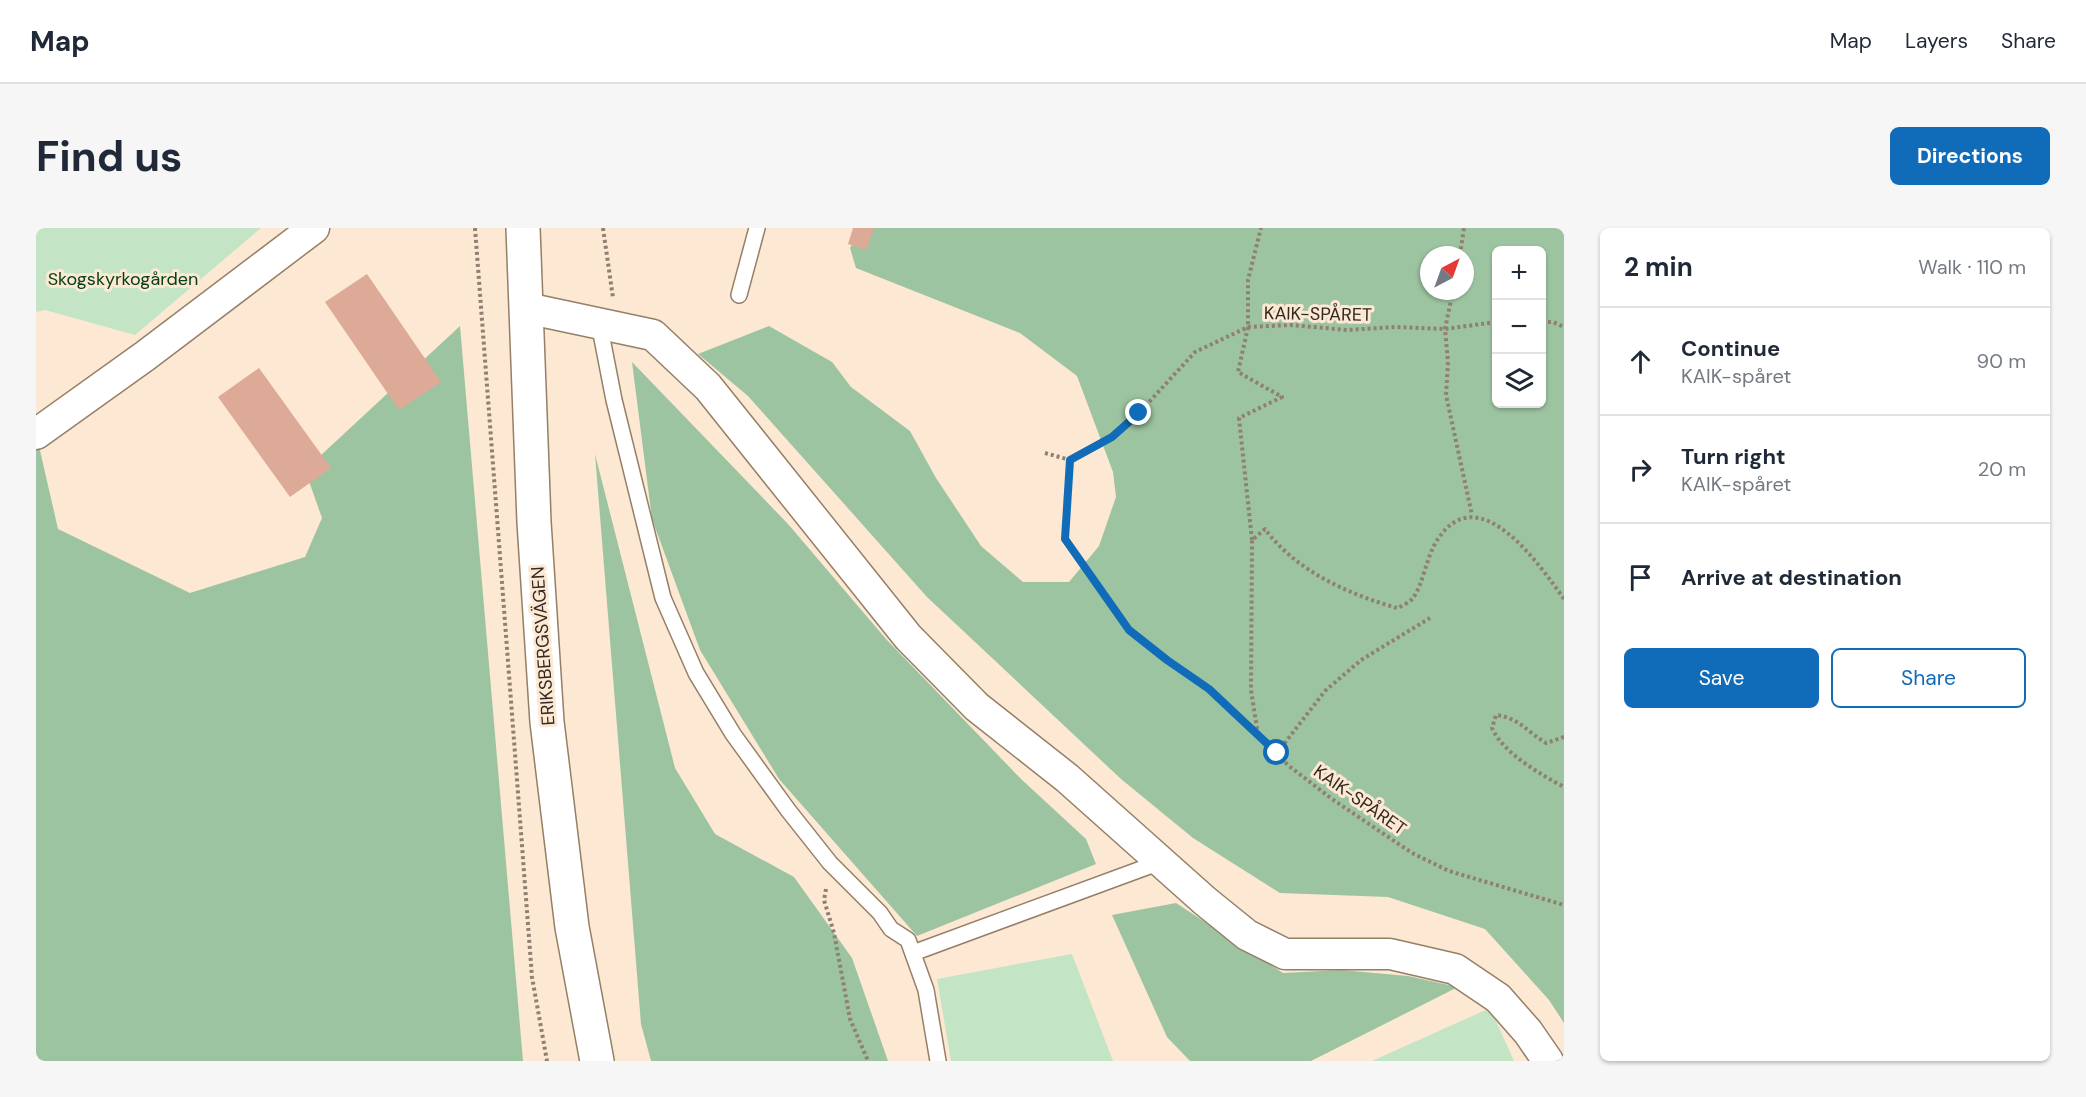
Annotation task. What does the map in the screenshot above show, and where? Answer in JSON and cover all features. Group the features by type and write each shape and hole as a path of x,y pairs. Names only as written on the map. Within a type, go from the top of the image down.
{"main road":[{"name":"ERIKSBERGSVÄGEN","path":"523,228 534,522 547,722 573,927 597,1061"}],"street":[{"path":"36,434 145,356 314,228"},
{"path":"526,308 653,335 708,387 908,637 977,707 1067,778 1163,861 1205,901 1247,935 1285,954 1389,954 1455,969 1498,998 1528,1032 1548,1061"}],"lane":[{"path":"739,295 757,228"},
{"path":"608,325 614,400 663,598 696,673 734,734 788,810 839,872 880,913 891,929 908,940 926,990 938,1061"},
{"path":"913,953 1163,861"}],"path":[{"path":"476,228 532,977 547,1061"},
{"path":"603,228 608,325"},
{"path":"1258,735 1251,690 1252,540 1239,418 1282,397 1238,372 1248,327 1248,280 1261,228"},
{"path":"1461,246 1464,228"},
{"path":"1451,300 1445,329 1446,394 1472,515"},
{"path":"1546,322 1553,322 1564,327"},
{"name":"KAIK-SPÅRET","path":"1492,323 1445,329 1395,327 1347,330 1291,325 1248,327 1195,352 1139,413 1112,437 1070,460 1065,539 1129,630 1209,689 1277,753 1332,799 1412,853 1449,871 1564,905"},
{"path":"1045,453 1070,460"},
{"path":"1252,540 1265,529 1279,548 1302,567 1378,603 1398,608 1413,599 1438,539 1455,521 1472,515 1491,520 1514,540 1564,599"},
{"path":"1277,753 1325,691 1362,660 1430,618"},
{"path":"1564,736 1546,743 1530,734 1513,717 1496,715 1491,728 1496,738 1514,754 1564,787"},
{"path":"839,872 827,887 824,900 834,933 850,1019 868,1061"}],"green space":[{"name":"Skogskyrkogården","path":"36,228 261,228 135,335 45,310 36,312"},
{"path":"863,228 1564,228 1564,1023 1549,1000 1485,929 1388,897 1280,893 1193,838 1121,779 927,597 748,396 698,354 769,326 832,362 851,387 910,431 936,478 981,546 1023,582 1069,582 1099,546 1116,497 1113,472 1077,376 1020,333 856,268 850,248"},
{"path":"460,326 523,1061 36,1061 36,433 58,529 190,593 305,557 322,518 305,470"},
{"path":"632,362 788,524 886,639 1021,779 1086,839 1096,864 917,936 779,779 700,650 652,519"},
{"path":"595,454 675,768 715,834 794,877 852,958 888,1061 651,1061 641,1024"},
{"path":"1176,903 1283,973 1341,970 1408,976 1458,987 1311,1061 1190,1061 1167,1037 1112,915"},
{"path":"1072,954 1113,1061 951,1061 937,979"},
{"path":"1490,1008 1514,1061 1372,1061"}],"building":[{"path":"853,228 874,228 866,250 848,244"},
{"path":"367,274 441,382 399,410 325,302"},
{"path":"259,368 331,468 290,497 218,397"}],"route":[{"path":"1139,413 1112,437 1070,460 1065,539 1129,630 1209,689 1277,753"}]}
